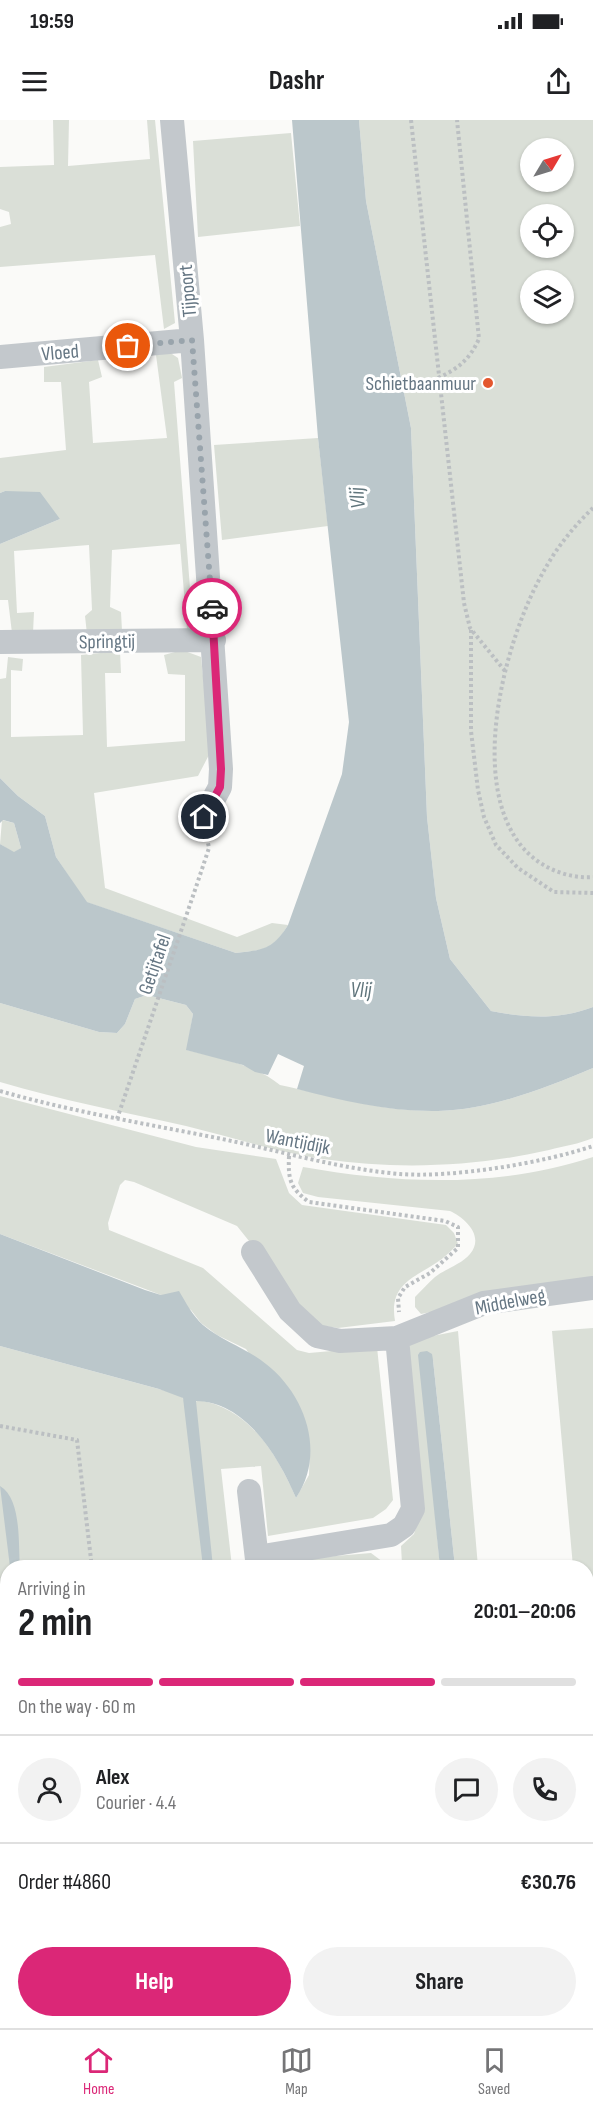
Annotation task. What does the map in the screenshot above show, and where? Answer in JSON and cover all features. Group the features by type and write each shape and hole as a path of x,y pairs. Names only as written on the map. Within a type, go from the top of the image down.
{"street":[{"name":"Tijpoort","path":"172,120 192,340 221,769 220,787 204,817"},
{"name":"Vloed","path":"0,357 192,340"},
{"name":"Springtij","path":"0,642 214,640"},
{"name":"Middelweg","path":"253,1252 290,1311 317,1336 340,1341 397,1338 484,1303 593,1288"},
{"path":"268,1560 391,1535 404,1526 413,1509 397,1338"},
{"path":"249,1491 258,1560"}],"path":[{"path":"411,120 464,603 471,629 471,731 484,817 496,845 518,868 554,892 593,894"},
{"path":"438,378 458,368 470,358 479,339 457,120"},
{"path":"593,508 579,522 544,569 505,671 494,758 495,787 511,834 530,856 559,873 593,877"},
{"path":"471,629 505,671"},
{"name":"Getijtafel","path":"117,1119 209,848 204,817"},
{"name":"Wantijdijk","path":"0,1091 117,1119 224,1139 289,1156 400,1174 451,1174 571,1154 593,1146"},
{"path":"289,1156 288,1172 294,1191 309,1202 445,1221 458,1227 458,1248 430,1273 405,1287 399,1298 397,1338"},
{"path":"0,1426 77,1440 91,1560"}],"shaded area":[{"path":"53,120 69,120 68,166 150,159 147,120 155,120 175,323 164,329 155,255 0,267 0,227 11,224 9,212 0,209 0,167 54,165"},
{"path":"359,120 593,120 593,1007 581,1011 542,1017 491,1011 450,959 436,898 427,817 411,428 366,201"},
{"path":"291,133 300,226 198,237 193,141"},
{"path":"169,352 178,358 182,378 174,382 191,601 199,600 198,621 187,630 180,544 112,550 110,607 121,612 122,631 87,634 85,616 92,610 89,545 14,551 17,613 34,612 33,633 12,633 8,600 0,600 0,544 60,519 5,491 0,493 0,458 66,450 61,382 44,382 44,367 98,360 102,377 89,382 93,443 167,438 156,355"},
{"path":"318,438 328,526 222,540 214,445"},
{"path":"182,650 201,657 211,751 198,776 94,793 105,888 237,937 272,923 288,925 273,944 254,951 236,953 86,902 56,857 45,816 18,796 0,778 0,679 6,678 8,657 23,659 22,671 11,670 11,737 83,735 81,655 120,651 121,673 105,673 107,747 185,741 185,675 168,674 164,655"},
{"path":"2,820 14,823 21,848 14,853 0,844"},
{"path":"147,995 186,1005 193,1014 187,1050 247,1067 280,1085 378,1106 418,1111 478,1107 517,1097 593,1068 593,1138 521,1156 493,1160 436,1165 380,1165 323,1159 289,1152 0,1082 0,1003 99,1032 117,1033 125,1024 135,999"},
{"path":"0,1096 196,1147 276,1159 289,1193 302,1205 446,1225 454,1233 458,1244 442,1259 410,1279 399,1291 395,1299 395,1321 338,1328 316,1325 237,1226 125,1180 120,1185 108,1223 109,1230 203,1268 297,1350 309,1353 377,1347 393,1500 386,1509 373,1518 268,1536 261,1466 221,1469 231,1560 0,1560 0,1346 181,1395 185,1402 195,1404 197,1400 215,1404 232,1412 259,1435 280,1465 296,1498 309,1475 310,1447 246,1349 217,1335 201,1323 191,1310 161,1295 0,1234"},
{"path":"593,1157 593,1280 421,1314 415,1307 415,1297 435,1277 467,1258 474,1247 474,1234 467,1223 450,1211 318,1197 303,1193 298,1183 303,1167 376,1177 449,1180 521,1174"},
{"path":"593,1328 593,1560 572,1560 552,1331"},
{"path":"458,1331 477,1560 454,1560 433,1360 420,1352 439,1560 402,1560 401,1546 414,1534 422,1508 407,1354 410,1344 417,1339"},
{"path":"371,1553 380,1560 287,1560"}],"water":[{"name":"Vlij","path":"292,120 359,120 366,201 411,428 427,817 436,898 450,959 491,1011 517,1015 555,1016 593,1007 593,1068 517,1097 478,1107 438,1111 402,1110 297,1089 304,1066 278,1054 268,1075 255,1072 243,1065 186,1050 193,1014 186,1005 147,995 135,999 125,1024 117,1033 99,1032 0,1003 0,844 14,852 21,848 14,823 3,820 0,823 0,778 18,796 45,816 56,857 87,902 236,953 267,947 288,925 342,774 349,722 318,438"},
{"path":"5,491 40,492 60,519 0,544 0,493"},
{"path":"0,1234 145,1290 161,1295 179,1291 203,1325 266,1364 292,1392 301,1408 310,1444 310,1463 305,1481 296,1498 270,1450 246,1422 231,1411 214,1404 196,1401 212,1560 202,1560 183,1398 159,1389 0,1346"},
{"path":"427,1351 432,1354 433,1360 454,1560 439,1560 418,1355 420,1352"},
{"path":"0,1486 12,1501 18,1523 20,1560 9,1560"}],"way so far":[{"path":"128,346 192,340 212,608"}],"place":[{"name":"Schietbaanmuur","path":"488,383"}],"route":[{"path":"204,817 220,787 221,769 212,608"}]}
